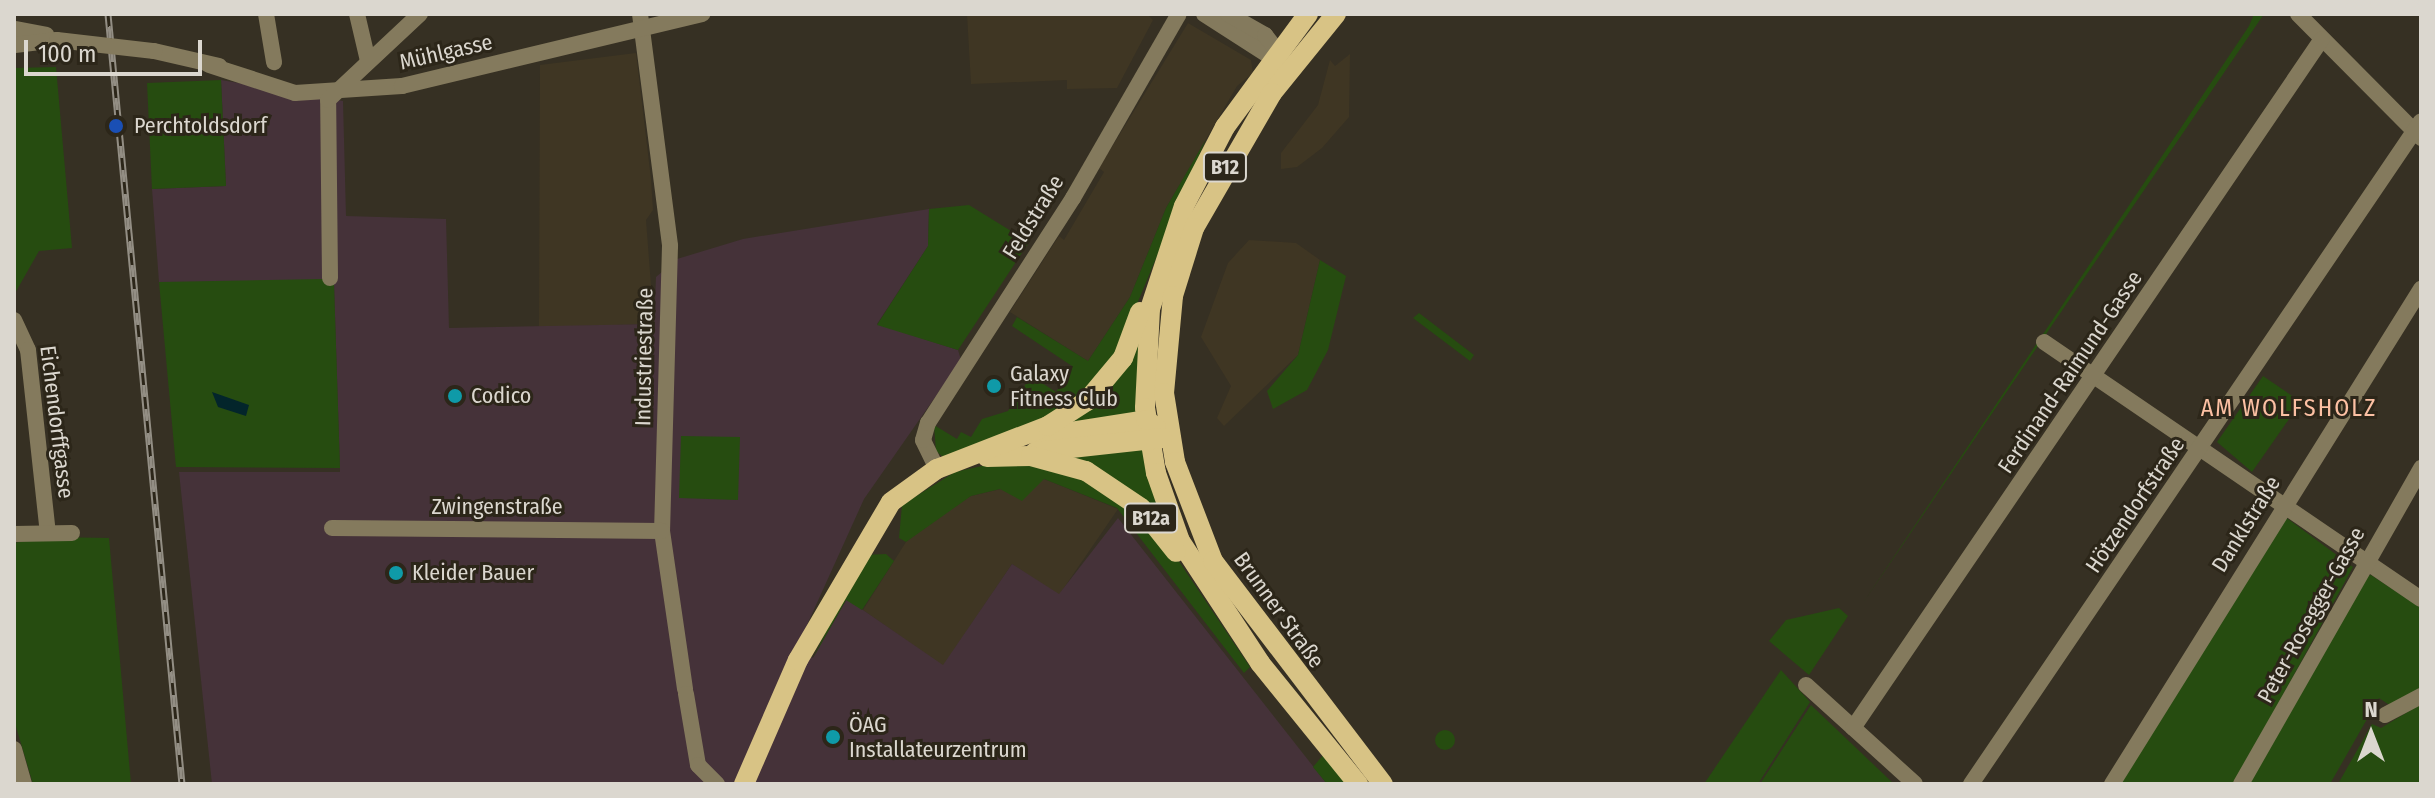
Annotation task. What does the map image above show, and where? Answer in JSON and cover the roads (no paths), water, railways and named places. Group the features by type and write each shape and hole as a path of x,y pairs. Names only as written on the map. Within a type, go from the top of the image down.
{"main road":[{"name":"Brunner Straße","path":"1308,14 1201,170 1154,289 1144,357 1155,432 1180,541 1260,663 1358,784"},
{"name":"Brunner Straße","path":"1336,14 1280,59 1215,185 1181,265 1164,355 1155,432 1213,561 1383,784"},
{"path":"744,784 792,673 865,537 891,502 937,469 984,454 1048,426 1087,401 1123,358 1154,289"},
{"path":"984,454 1155,432"},
{"name":"B12a","path":"984,454 1067,464 1119,491 1155,523 1233,637 1260,663"}],"street":[{"path":"266,14 274,62"},
{"path":"357,14 368,61"},
{"path":"330,278 327,111 338,89 420,14"},
{"name":"Mühlgasse","path":"15,37 154,51 209,65 338,89 402,86 641,20 702,14"},
{"name":"Feldstraße","path":"937,469 923,440 1179,14"},
{"path":"1204,14 1280,59"},
{"path":"1228,14 1280,59"},
{"path":"2298,14 2419,130"},
{"name":"Industriestraße","path":"641,20 670,246 662,531 698,765 717,784"},
{"name":"Ferdinand-Raimund-Gasse","path":"1853,728 2322,39"},
{"name":"Hötzendorfstraße","path":"1971,784 2419,130"},
{"name":"Danklstraße","path":"2112,784 2421,289"},
{"name":"Eichendorffgasse","path":"14,320 28,350 48,533"},
{"path":"2044,342 2421,599"},
{"name":"Peter-Rosegger-Gasse","path":"2241,784 2365,561 2421,468"},
{"name":"Zwingenstraße","path":"332,528 662,531"},
{"path":"14,534 72,533"},
{"path":"1806,685 1915,784"},
{"path":"2385,715 2421,696"},
{"path":"14,749 24,784"}],"water":[{"path":"212,392 249,405 246,416 218,407"}],"railway":[{"path":"108,14 182,784"}],"place":[{"name":"Perchtoldsdorf","path":"116,126"},
{"name":"Galaxy Fitness Club","path":"994,386"},
{"name":"Codico","path":"455,396"},
{"name":"Kleider Bauer","path":"396,573"},
{"name":"ÖAG Installateurzentrum","path":"833,737"}],"district":[{"name":"AM WOLFSHOLZ","path":"2289,409"}]}
